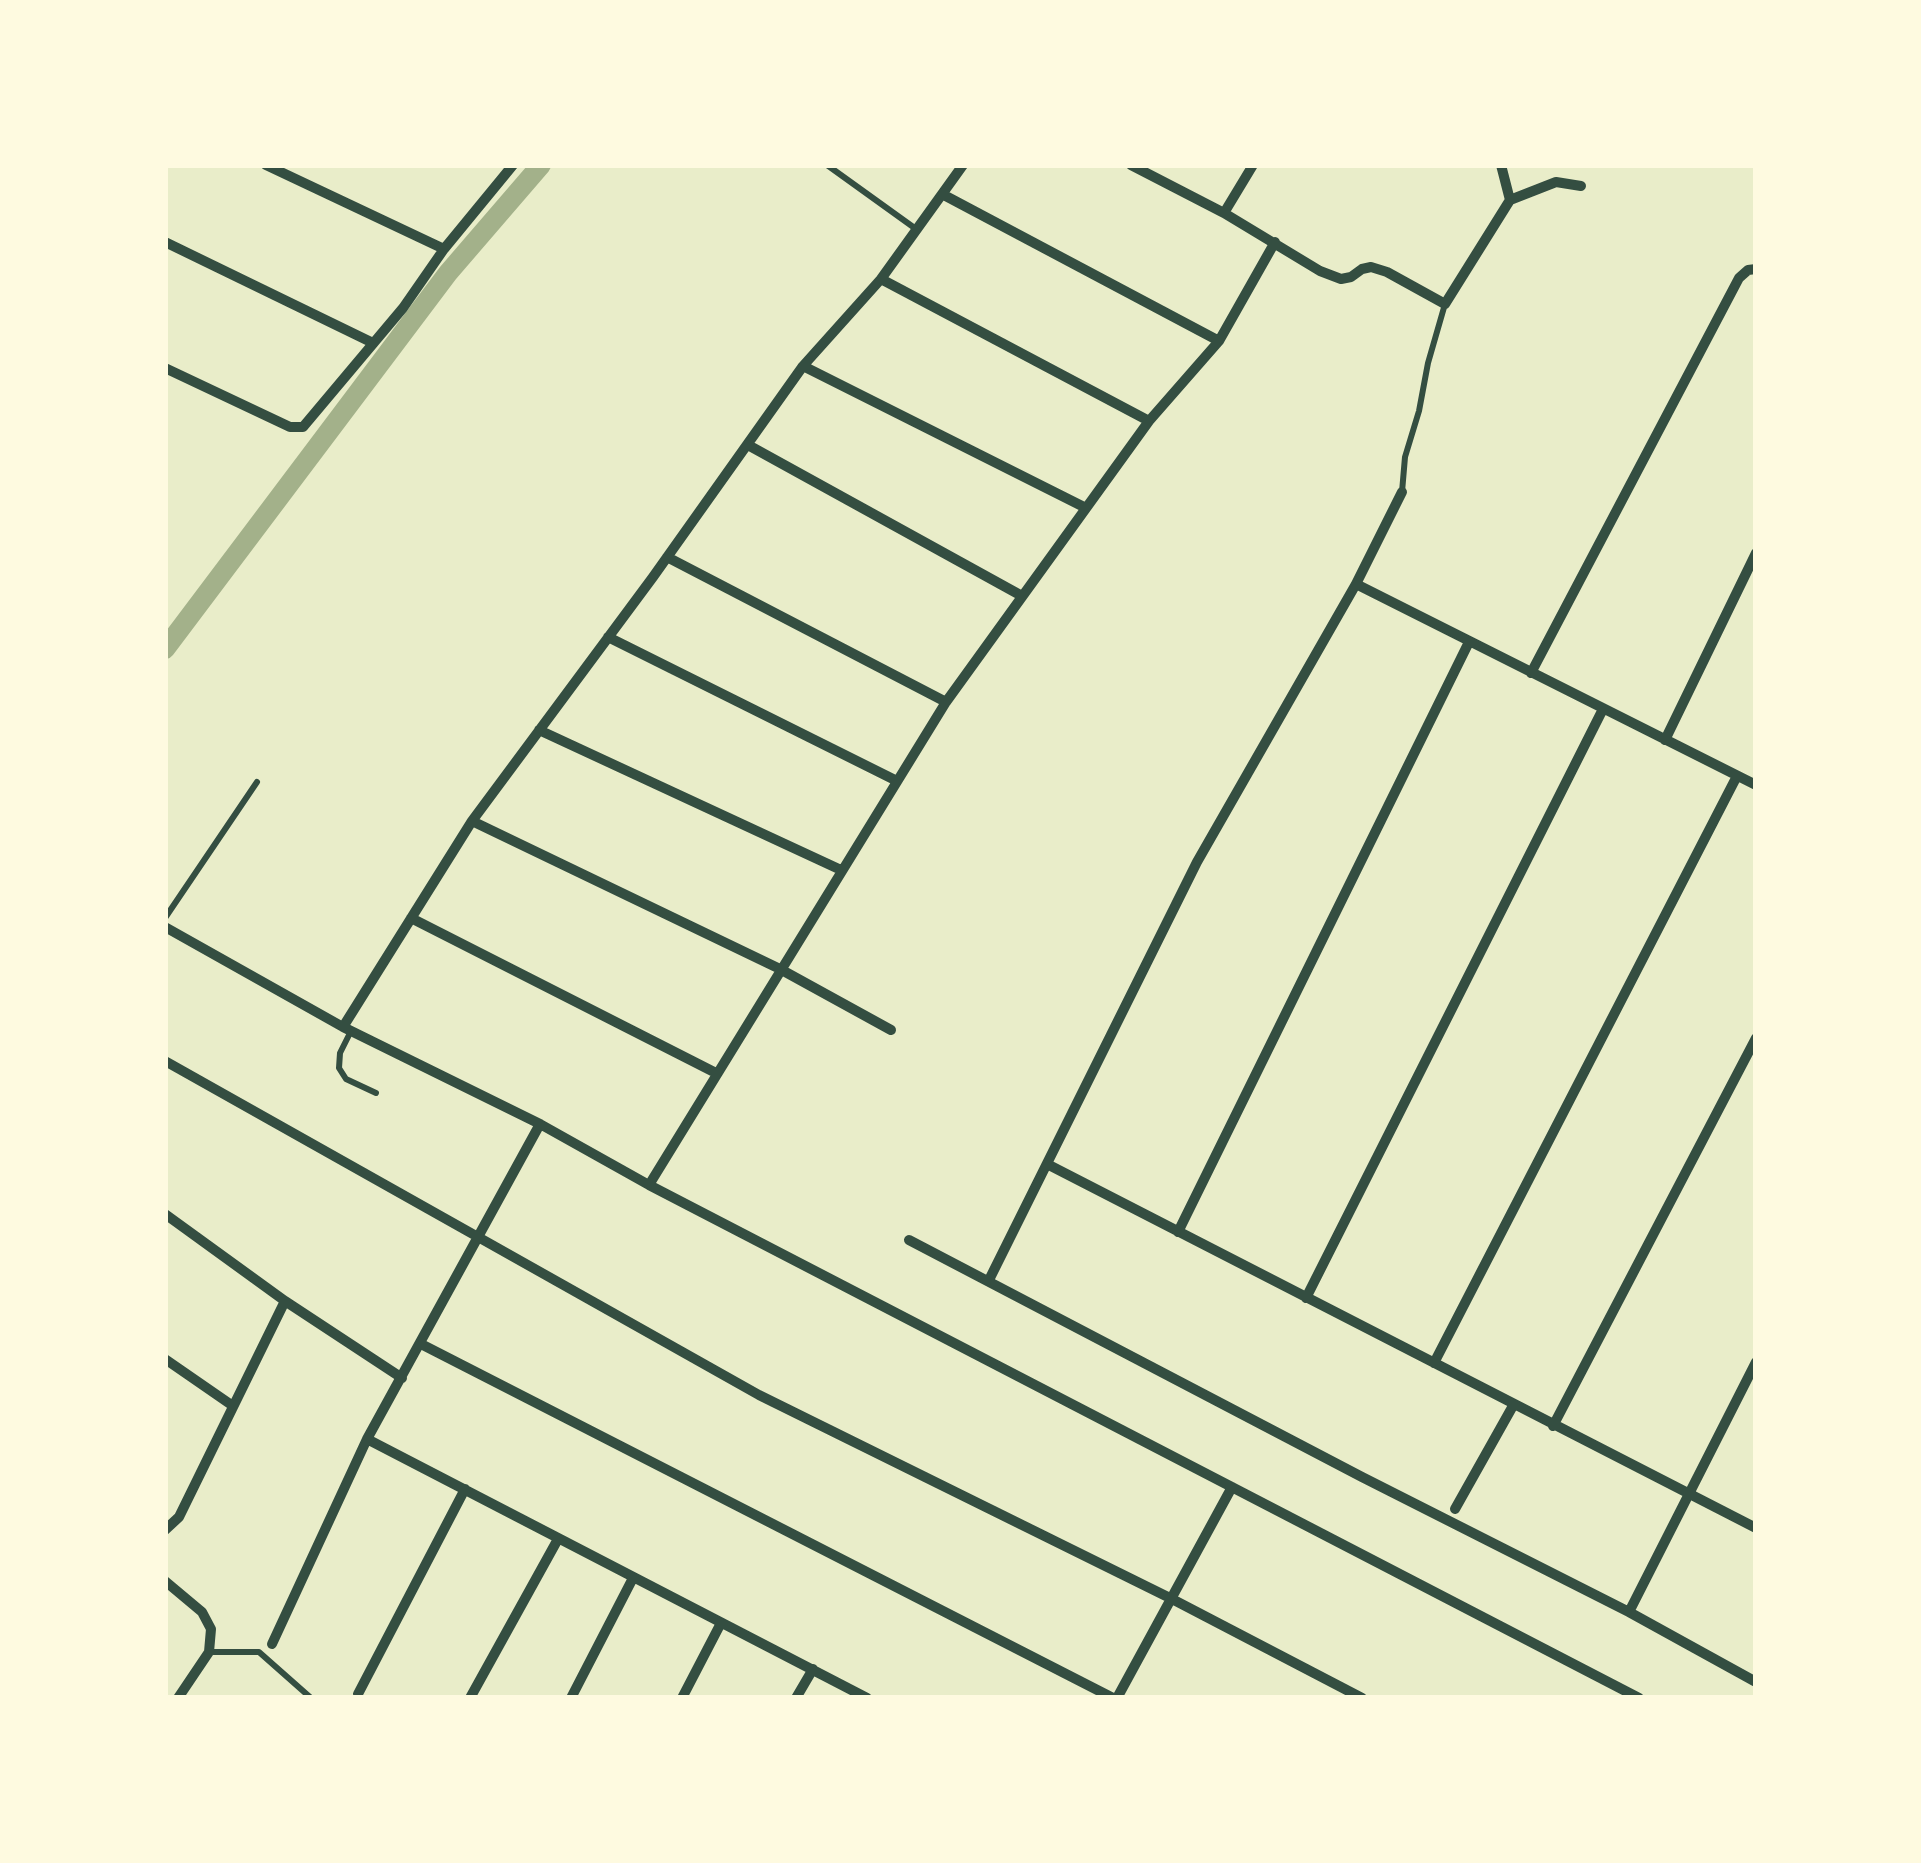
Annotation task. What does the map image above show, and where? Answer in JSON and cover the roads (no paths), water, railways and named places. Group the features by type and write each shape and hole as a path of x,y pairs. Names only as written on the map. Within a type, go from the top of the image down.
{"street":[{"path":"266,165 444,249"},
{"path":"165,368 300,428 403,308 444,249 513,165"},
{"path":"347,1029 472,821 802,366 881,279 963,165"},
{"path":"1130,165 1224,213 1331,275 1351,278 1371,267 1388,272 1445,304 1510,200 1556,182 1581,186"},
{"path":"1224,213 1253,165"},
{"path":"1502,165 1510,200"},
{"path":"942,194 1219,341"},
{"path":"165,242 373,343"},
{"path":"649,1184 946,702 1149,421 1219,341 1275,242"},
{"path":"1532,673 1739,278 1756,269"},
{"path":"881,279 1149,421"},
{"path":"802,366 1086,508"},
{"path":"748,445 1022,596"},
{"path":"989,1280 1198,862 1356,584 1402,492"},
{"path":"1665,740 1756,553"},
{"path":"667,557 946,702"},
{"path":"1356,584 1756,786"},
{"path":"608,637 897,781"},
{"path":"1178,1232 1469,642"},
{"path":"1306,1298 1603,709"},
{"path":"539,730 841,870"},
{"path":"1434,1363 1737,776"},
{"path":"472,821 780,969 891,1030"},
{"path":"411,918 716,1073"},
{"path":"165,927 347,1029 540,1124 1639,1698"},
{"path":"1553,1426 1756,1038"},
{"path":"165,1061 759,1395 1172,1599 1362,1698"},
{"path":"272,1644 367,1439 540,1124"},
{"path":"1046,1164 1756,1528"},
{"path":"165,1214 285,1302 402,1378"},
{"path":"909,1240 1629,1612 1756,1682"},
{"path":"165,1530 179,1517 285,1302"},
{"path":"421,1344 1115,1698 1232,1486"},
{"path":"165,1360 233,1406"},
{"path":"1629,1612 1752,1378 1756,1362"},
{"path":"1455,1509 1514,1404"},
{"path":"367,1439 867,1698"},
{"path":"358,1694 465,1489"},
{"path":"470,1698 558,1539"},
{"path":"571,1698 633,1578"},
{"path":"165,1580 202,1612 211,1629 209,1652 178,1698"},
{"path":"682,1698 721,1623"},
{"path":"796,1698 812,1668"}],"lane":[{"path":"827,165 916,229"},
{"path":"1402,492 1405,457 1445,304"},
{"path":"165,918 257,782"},
{"path":"347,1029 339,1068 346,1079 376,1093"},
{"path":"209,1652 258,1652 311,1698"}],"waterway":[{"path":"165,649 448,273 541,165"}]}
